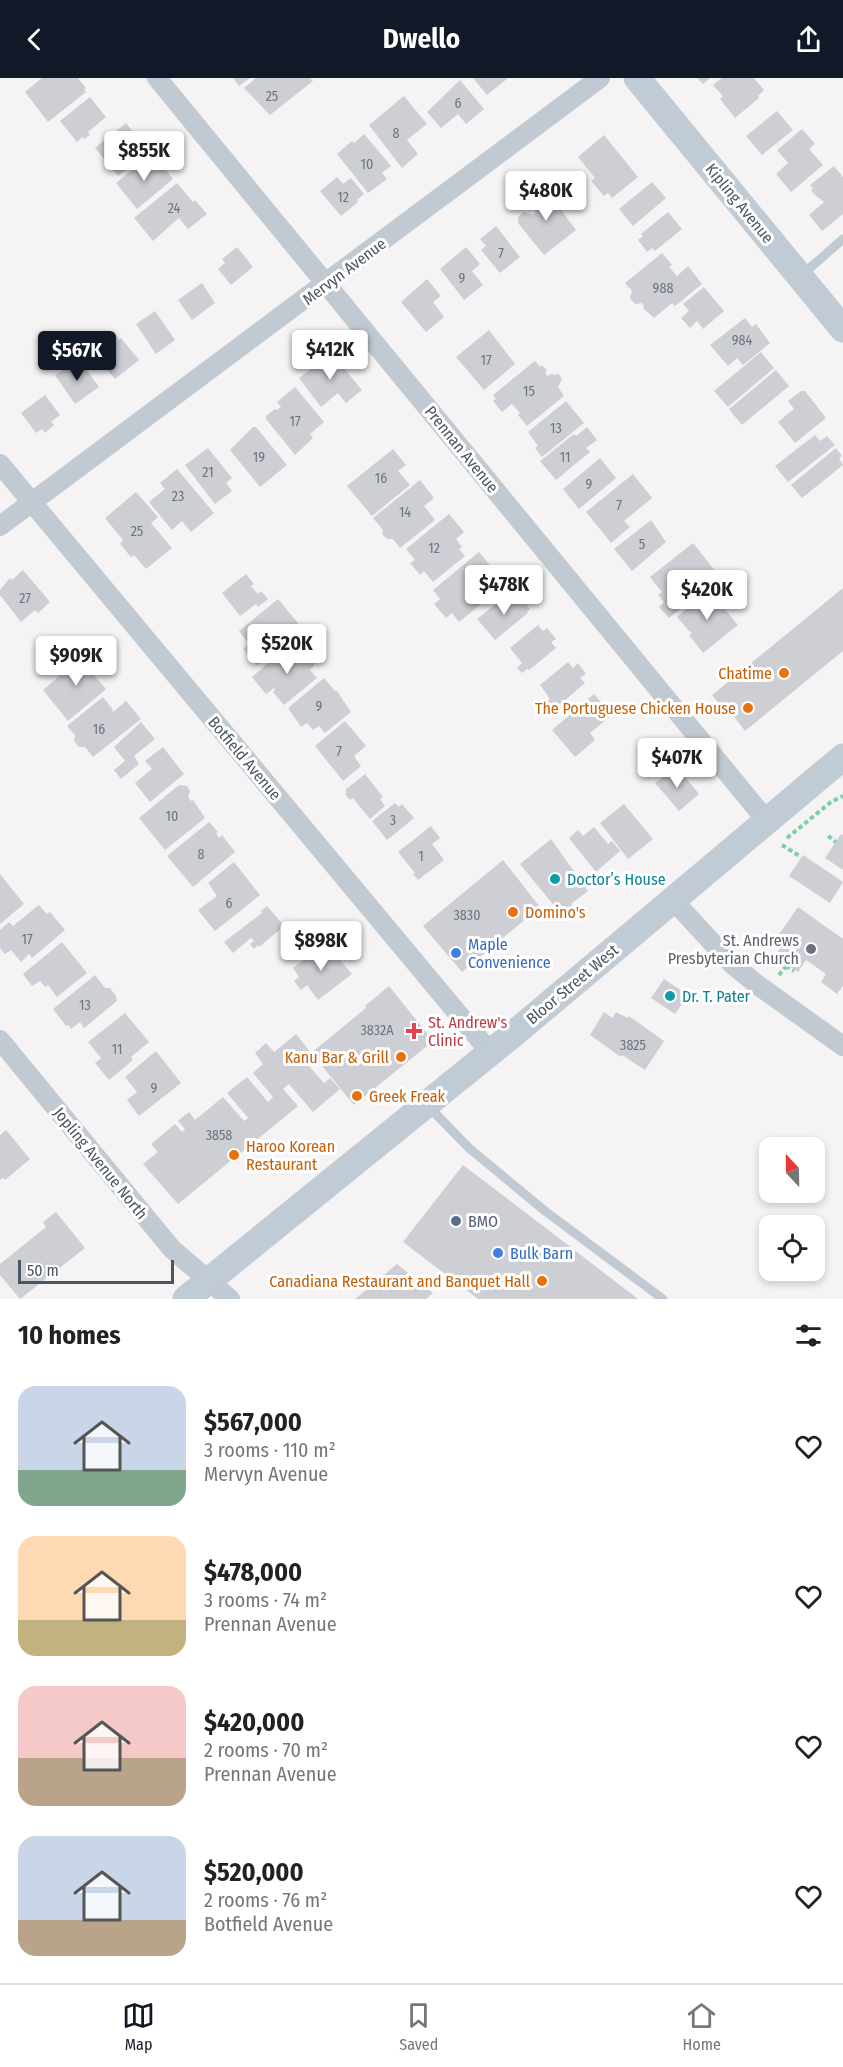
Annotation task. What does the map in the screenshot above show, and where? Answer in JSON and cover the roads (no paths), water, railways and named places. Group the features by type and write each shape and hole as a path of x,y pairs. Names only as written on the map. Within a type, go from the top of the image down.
{"main road":[{"name":"Kipling Avenue","path":"637,78 843,328"},
{"name":"Bloor Street West","path":"186,1299 490,1052 843,756"}],"street":[{"name":"Prennan Avenue","path":"157,78 766,820"},
{"name":"Mervyn Avenue","path":"0,526 600,78"},
{"name":"Botfield Avenue","path":"0,464 490,1052"},
{"path":"672,899 732,964 843,1046"},
{"name":"Jopling Avenue North","path":"0,1040 172,1249 230,1299"}],"lane":[{"path":"800,276 843,239"},
{"path":"426,1104 468,1148 545,1211 663,1299"}],"place":[{"name":"Chatime","path":"784,673"},
{"name":"The Portuguese Chicken House","path":"748,708"},
{"name":"Doctor’s House","path":"555,879"},
{"name":"Domino's","path":"513,912"},
{"name":"St. Andrews Presbyterian Church","path":"811,949"},
{"name":"Maple Convenience","path":"456,953"},
{"name":"Dr. T. Pater","path":"670,996"},
{"name":"St. Andrew's Clinic","path":"414,1031"},
{"name":"Kanu Bar & Grill","path":"401,1057"},
{"name":"Greek Freak","path":"357,1096"},
{"name":"Haroo Korean Restaurant","path":"234,1155"},
{"name":"BMO","path":"456,1221"},
{"name":"Bulk Barn","path":"498,1253"},
{"name":"Canadiana Restaurant and Banquet Hall","path":"542,1281"}]}
